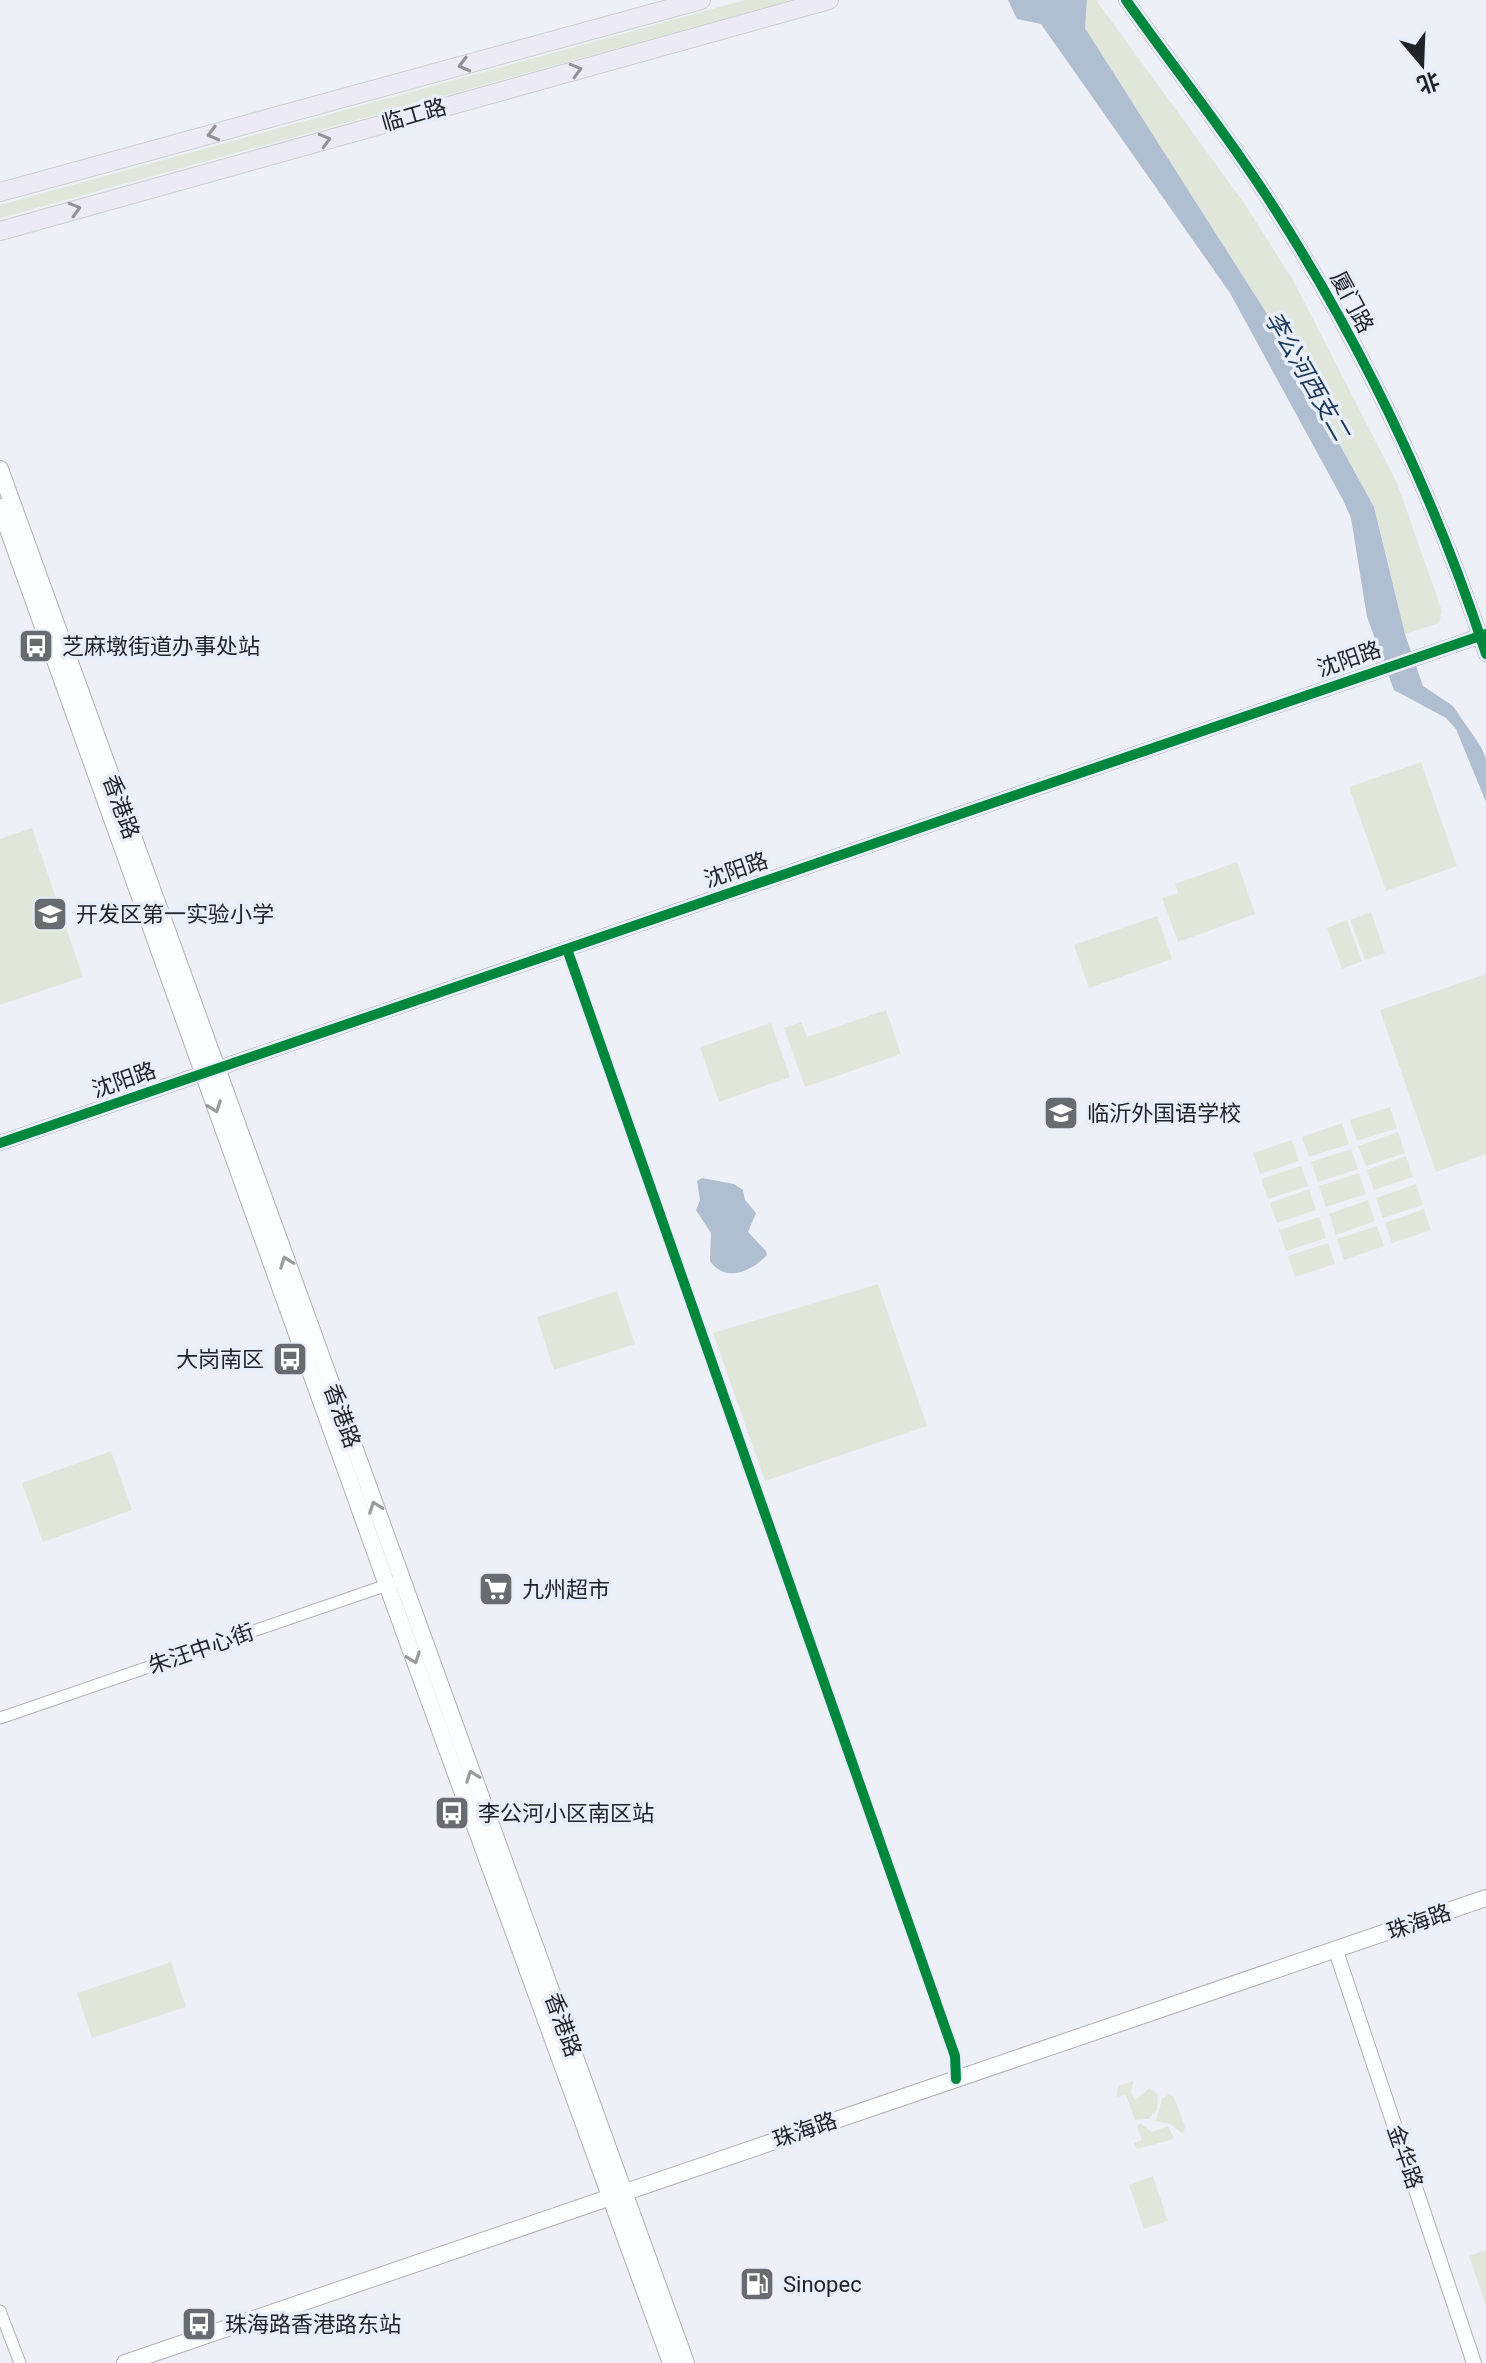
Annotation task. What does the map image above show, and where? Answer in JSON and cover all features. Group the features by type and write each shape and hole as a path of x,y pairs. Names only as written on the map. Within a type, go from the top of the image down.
{"main road":[{"name":"临工路","path":"0,192 701,0"},
{"name":"临工路","path":"0,231 829,0"},
{"name":"香港路","path":"0,469 210,1071 394,1582 618,2193 686,2363"},
{"name":"香港路","path":"0,507 210,1071"},
{"name":"珠海路","path":"125,2363 1486,1898"},
{"name":"香港路","path":"618,2193 671,2363"}],"street":[{"name":"厦门路","path":"1126,0 1279,215 1331,301 1423,484 1483,635 1486,654"},
{"name":"沈阳路","path":"0,1143 1483,635"},
{"path":"567,949 955,2056 956,2079"},
{"name":"朱汪中心街","path":"0,1718 394,1582"},
{"name":"金华路","path":"1336,1951 1474,2363"},
{"path":"0,2311 20,2363"}],"shaded area":[{"path":"745,0 793,0 0,218 0,205"},
{"path":"1087,0 1096,0 1244,203 1293,280 1397,483 1442,611 1439,623 1405,634 1374,507 1274,325 1085,28"},
{"path":"1421,762 1457,866 1386,891 1349,787"},
{"path":"32,828 83,977 0,1005 0,839"},
{"path":"1237,862 1255,914 1178,942 1162,898 1178,893 1175,884"},
{"path":"1371,912 1385,953 1365,960 1350,920"},
{"path":"1157,916 1172,959 1089,988 1074,945"},
{"path":"1347,920 1362,961 1342,969 1327,928"},
{"path":"1486,974 1486,1154 1436,1172 1380,1010"},
{"path":"886,1010 901,1054 805,1087 784,1028 801,1022 807,1037"},
{"path":"771,1023 790,1077 719,1102 700,1047"},
{"path":"1390,1107 1397,1128 1357,1141 1350,1120"},
{"path":"1342,1123 1349,1144 1309,1157 1302,1137"},
{"path":"1398,1132 1405,1153 1366,1166 1358,1146"},
{"path":"1292,1140 1299,1161 1260,1174 1253,1153"},
{"path":"1351,1149 1358,1169 1318,1182 1311,1162"},
{"path":"1406,1156 1413,1177 1374,1190 1367,1170"},
{"path":"1301,1166 1308,1186 1268,1199 1261,1179"},
{"path":"1359,1173 1366,1194 1326,1207 1319,1186"},
{"path":"1416,1184 1423,1205 1383,1218 1376,1198"},
{"path":"1309,1189 1316,1210 1277,1223 1270,1203"},
{"path":"1368,1200 1375,1221 1336,1235 1329,1214"},
{"path":"1424,1209 1431,1230 1392,1243 1385,1223"},
{"path":"1319,1217 1326,1238 1286,1251 1279,1230"},
{"path":"1377,1226 1384,1246 1344,1260 1337,1239"},
{"path":"1328,1243 1335,1264 1295,1277 1288,1256"},
{"path":"878,1284 927,1426 765,1481 713,1333"},
{"path":"617,1291 635,1344 554,1370 537,1317"},
{"path":"111,1451 132,1510 43,1542 22,1483"},
{"path":"171,1962 186,2007 92,2038 77,1993"},
{"path":"1134,2081 1131,2092 1135,2100 1150,2088 1158,2095 1157,2110 1148,2119 1135,2120 1126,2095 1117,2097 1118,2086"},
{"path":"1169,2094 1174,2097 1185,2127 1183,2134 1170,2124 1156,2121 1162,2099"},
{"path":"1140,2123 1152,2132 1168,2126 1174,2139 1137,2149 1134,2143 1142,2140 1137,2126"},
{"path":"1153,2176 1168,2221 1144,2229 1129,2185"},
{"path":"1486,2250 1486,2306 1469,2256"}],"water":[{"path":"1008,0 1087,0 1085,28 1274,325 1374,507 1405,634 1423,686 1453,706 1481,747 1486,759 1486,802 1456,729 1446,718 1394,690 1367,617 1351,518 1230,293 1041,24 1017,19"},
{"path":"702,1178 734,1184 743,1190 745,1200 756,1213 748,1232 767,1255 746,1270 723,1272 710,1261 711,1233 696,1210 700,1200 697,1181"}],"cycle path":[{"path":"1126,0 1262,189 1341,321 1422,484 1486,654"},
{"path":"0,1143 1486,634"},
{"path":"567,949 955,2056 956,2079"}],"place":[{"name":"芝麻墩街道办事处站","path":"36,646"},
{"name":"开发区第一实验小学","path":"50,914"},
{"name":"临沂外国语学校","path":"1061,1113"},
{"name":"大岗南区","path":"290,1359"},
{"name":"九州超市","path":"496,1589"},
{"name":"李公河小区南区站","path":"452,1813"},
{"name":"Sinopec","path":"757,2284"},
{"name":"珠海路香港路东站","path":"199,2324"}],"water label":[{"name":"李公河西支二","path":"1307,376"}]}
